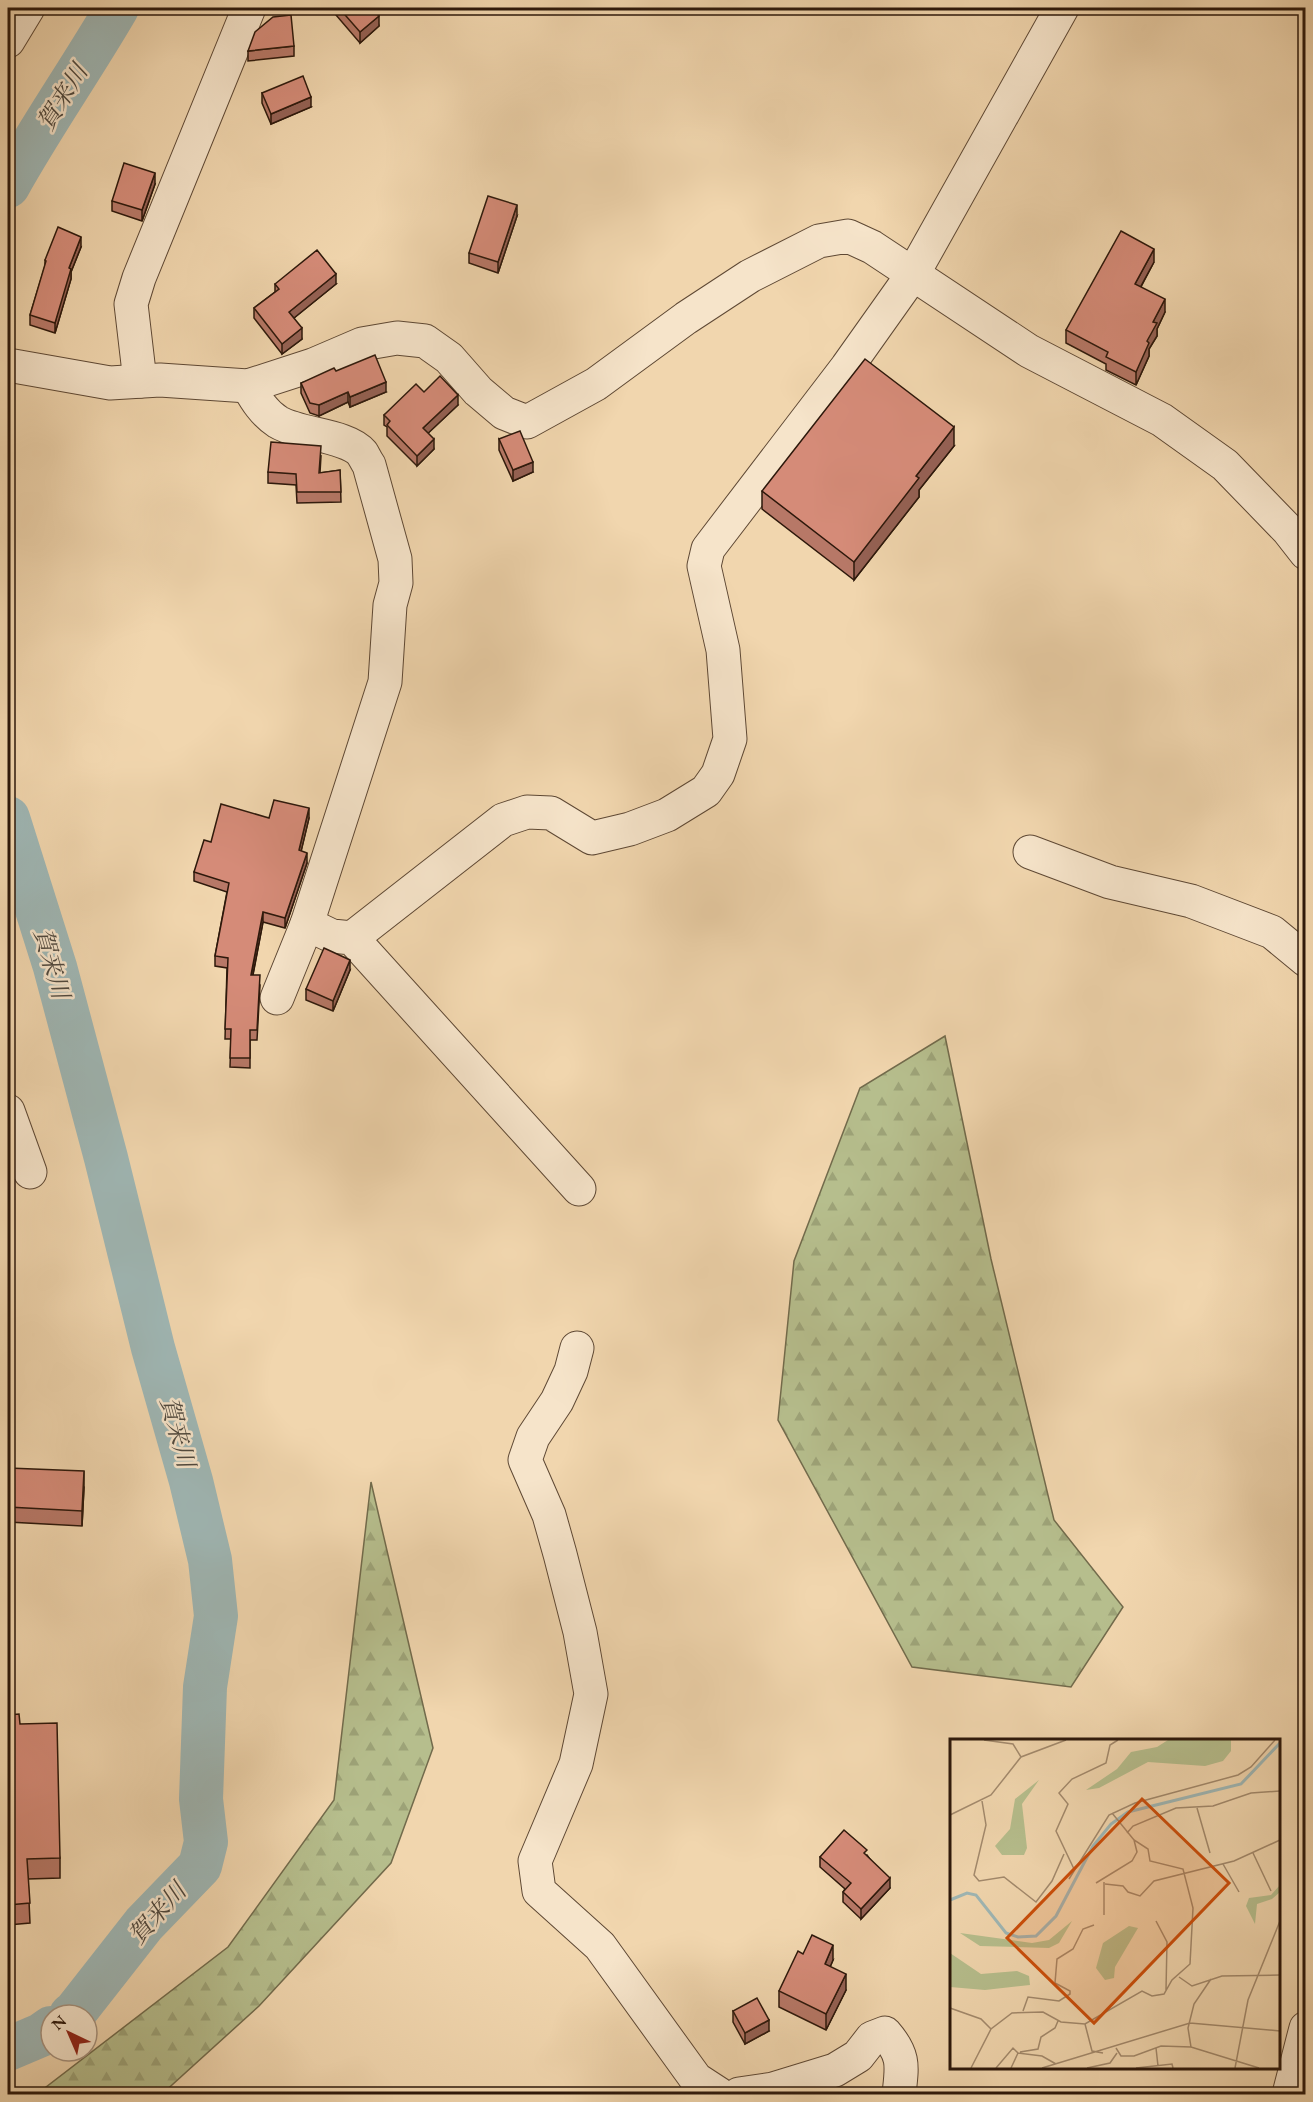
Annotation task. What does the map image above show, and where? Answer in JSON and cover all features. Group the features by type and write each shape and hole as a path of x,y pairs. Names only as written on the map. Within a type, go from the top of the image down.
{"street":[{"path":"8,41 28,8"},
{"path":"140,381 131,304 138,278 249,8"},
{"path":"352,938 504,820 527,812 551,813 592,838 630,829 667,815 706,791 717,774 730,739 723,650 704,566 708,549 847,367 913,274 1062,8"},
{"path":"8,365 110,383 160,380 248,386 313,365 362,344 396,338 425,341 449,358 478,391 504,413 527,422 596,384 686,318 750,276 819,240 848,236 872,247 1029,351 1162,420 1225,465 1288,530 1305,553"},
{"path":"248,386 262,408 276,420 290,428 349,444 361,452 369,465 395,559 396,583 390,605 385,682 308,924 277,998"},
{"path":"1030,852 1110,882 1191,901 1272,932 1305,960"},
{"path":"308,924 332,936 352,938 579,1189"},
{"path":"8,1111 30,1172"},
{"path":"577,1348 571,1371 557,1401 533,1437 525,1460 549,1515 580,1632 591,1694 576,1764 535,1861 539,1891 600,1946 696,2079 719,2094"},
{"path":"1289,2094 1305,2028"},
{"path":"739,2094 773,2089 835,2070 858,2056 872,2038 885,2033 897,2047 902,2065 899,2094"}],"green space":[{"path":"945,1036 991,1259 1054,1520 1123,1607 1071,1687 912,1667 778,1420 794,1261 860,1088"},
{"path":"371,1482 433,1748 391,1863 259,2006 162,2094 37,2094 77,2063 99,2063 99,2046 228,1947 334,1800"}],"building":[{"path":"339,8 372,8 379,16 360,32"},
{"path":"291,15 294,46 248,51 255,32 273,17"},
{"path":"303,76 311,97 271,114 262,93"},
{"path":"124,163 155,173 142,210 112,201"},
{"path":"488,196 517,205 498,262 469,253"},
{"path":"58,227 81,237 69,268 71,269 55,323 30,315 45,260"},
{"path":"1121,231 1154,249 1135,284 1165,299 1153,322 1157,323 1147,341 1149,343 1136,372 1106,357 1108,352 1066,330"},
{"path":"317,250 336,274 289,312 302,328 282,344 254,308 279,289 275,284"},
{"path":"375,355 386,382 350,397 348,392 319,405 310,403 301,383 334,368 336,371"},
{"path":"865,359 954,427 916,476 919,478 854,562 762,491"},
{"path":"440,376 458,395 423,428 434,439 417,456 387,425 390,421 384,415 416,384 424,392"},
{"path":"520,431 533,462 513,470 499,439"},
{"path":"271,442 321,446 319,473 340,470 341,492 297,492 296,474 268,472"},
{"path":"274,800 309,808 299,850 307,853 285,918 263,912 251,975 260,975 257,1030 250,1030 250,1058 230,1058 231,1029 225,1029 228,958 215,956 229,883 194,872 204,840 211,842 221,804 269,818"},
{"path":"324,948 350,960 333,1001 306,989"},
{"path":"8,1468 84,1471 82,1511 8,1507"},
{"path":"19,1714 20,1724 57,1723 60,1858 27,1859 30,1903 8,1905 8,1715"},
{"path":"844,1830 867,1850 864,1853 890,1878 861,1909 843,1892 851,1883 820,1857"},
{"path":"812,1935 833,1945 825,1964 846,1974 826,2014 779,1991 798,1951 803,1954"},
{"path":"757,1998 769,2020 745,2033 733,2011"}],"waterway":[{"name":"賀来川","path":"8,186 117,8"},
{"name":"賀来川","path":"8,818 55,967 106,1158 153,1348 191,1481 210,1560 216,1616 205,1687 201,1799 206,1842 200,1866 144,1924 82,2003"},
{"name":"賀来川","path":"8,2049 39,2036"}]}
